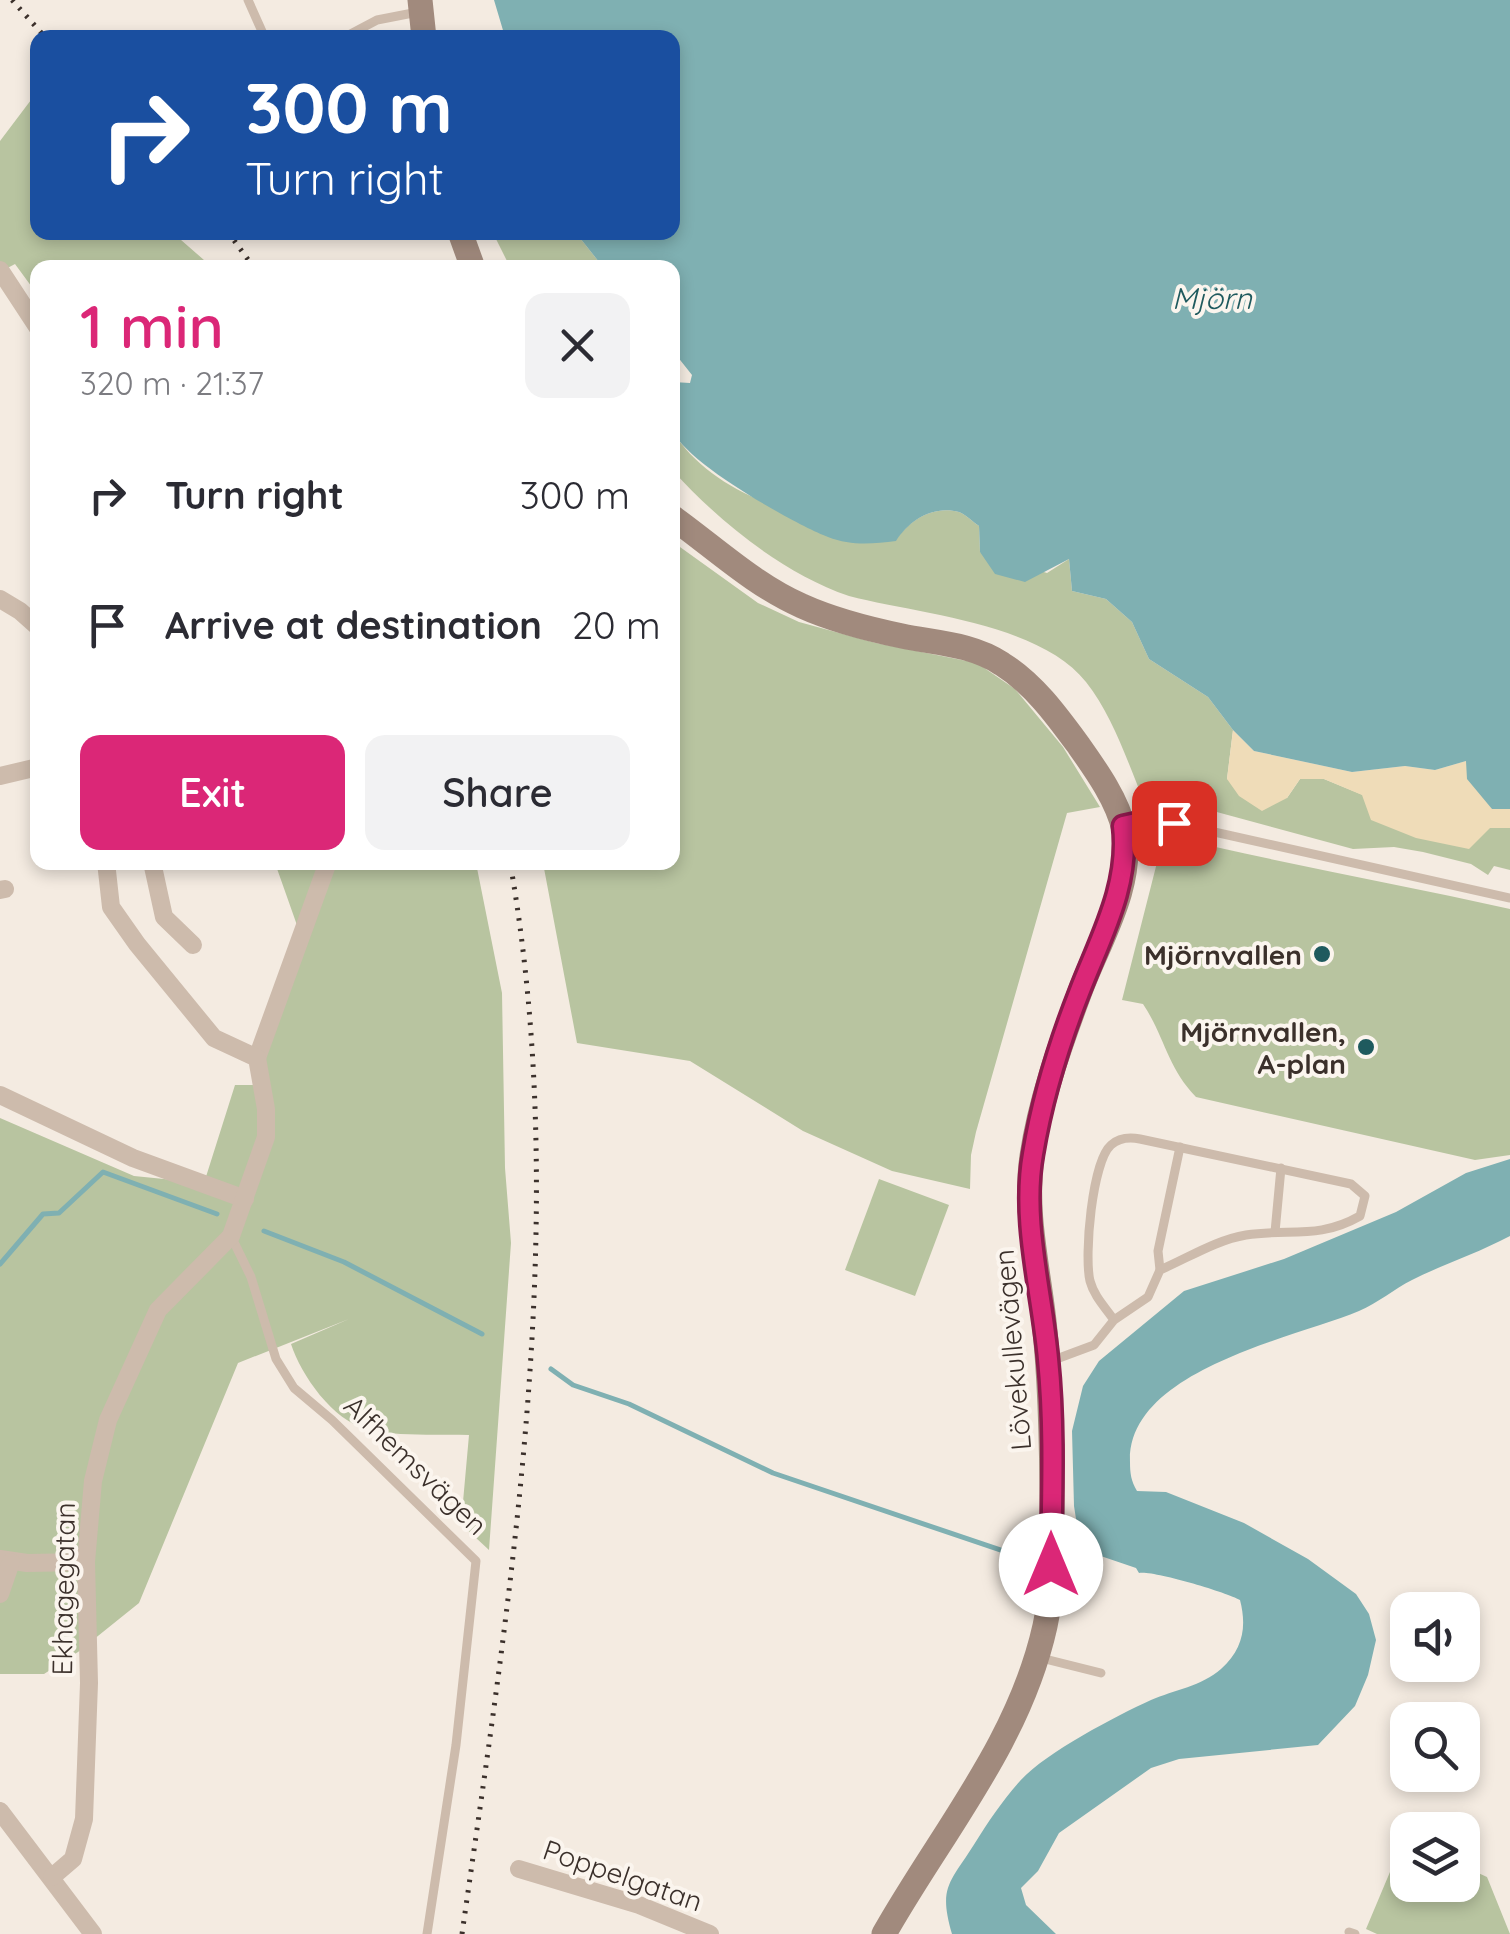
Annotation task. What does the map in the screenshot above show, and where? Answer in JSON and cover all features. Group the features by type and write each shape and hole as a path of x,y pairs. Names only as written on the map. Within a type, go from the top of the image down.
{"street":[{"path":"0,270 30,316"},
{"name":"Lövekullevägen","path":"680,522 772,591 800,605 862,626 968,648 1000,662 1033,688 1080,746 1110,795 1123,826 1126,846 1115,904 1048,1086 1032,1156 1030,1220 1052,1417 1050,1599 1029,1684 988,1770 884,1934"},
{"path":"0,600 30,620"},
{"path":"0,776 30,769"},
{"path":"107,870 111,906 137,944 214,1038 257,1058 325,870"},
{"path":"154,870 164,917 194,946"},
{"name":"Ekhagegatan","path":"52,1877 73,1859 84,1818 90,1683 86,1562 93,1481 108,1420 158,1310 231,1236 266,1136 266,1109 257,1058"},
{"path":"0,1095 132,1158 245,1199"},
{"path":"0,1594 5,1560 86,1562"},
{"path":"0,1810 93,1934"},
{"name":"Poppelgatan","path":"519,1869 640,1905 710,1934"}],"lane":[{"path":"248,0 261,30"},
{"path":"358,30 377,20 422,16"},
{"path":"1123,826 1150,820 1174,823 1510,898"},
{"path":"1114,1320 1094,1293 1087,1255 1099,1168 1110,1146 1129,1137 1351,1184 1361,1190 1366,1203 1360,1216 1323,1230 1301,1234 1275,1232 1226,1241 1160,1270"},
{"path":"1048,1362 1094,1346 1114,1320 1148,1297 1160,1270 1158,1251 1180,1147"},
{"path":"1275,1232 1281,1168"},
{"name":"Alfhemsvägen","path":"231,1236 251,1277 276,1359 294,1388 332,1420 476,1562 456,1745 426,1934"},
{"path":"1036,1657 1101,1673"}],"green space":[{"path":"30,101 30,240 181,240 204,260 30,260 30,284 15,264 0,272 0,141"},
{"path":"496,240 582,240 597,260 506,260"},
{"path":"680,441 715,475 742,492 803,516 895,541 922,516 949,510 979,526 980,552 1047,573 1069,559 1072,591 1106,599 1132,622 1149,659 1208,697 1233,730 1227,779 1287,798 1300,779 1324,779 1363,795 1490,828 1510,828 1510,870 1494,866 1488,875 1471,864 1423,852 1394,847 1353,849 1191,805 1187,818 1147,808 1105,711 1086,682 1065,662 1009,634 849,596 824,586 776,560 711,509 680,478"},
{"path":"680,547 758,603 799,622 876,643 977,663 1015,689 1063,747 1100,807 1067,813 976,1132 970,1189 892,1171 803,1131 690,1061 577,1043 544,870 680,870"},
{"name":"Mjörnvallen","path":"1164,835 1510,909 1510,1155 1475,1160 1196,1097 1172,1063 1143,1004 1122,1000"},
{"path":"277,870 477,870 502,993 505,1168 511,1243 489,1550 461,1524 469,1435 392,1433 354,1424 331,1407 302,1369 291,1344 349,1319 238,1363 139,1603 44,1674 0,1674 0,1118 134,1176 204,1183 235,1085 256,1085 304,945"},
{"path":"879,1179 949,1205 915,1296 845,1270"},
{"path":"1390,1872 1390,1902 1480,1902 1480,1874 1487,1877 1510,1934 1377,1934 1366,1929"}],"sand":[{"path":"1233,730 1254,751 1352,772 1405,766 1435,770 1466,761 1492,809 1510,809 1510,828 1490,828 1469,849 1416,838 1371,820 1362,795 1324,779 1300,779 1287,798 1262,811 1239,796 1227,779"}],"water":[{"name":"Mjörn","path":"494,0 1510,0 1510,809 1492,809 1467,779 1466,761 1435,770 1405,766 1352,772 1254,751 1208,697 1149,659 1132,622 1106,599 1072,591 1069,559 1025,582 995,574 980,552 979,526 949,510 922,516 896,541 862,544 837,540 767,506 695,457 680,441 680,382 690,383 692,375 680,360 680,260 597,260 582,240 680,240 680,30 503,30"},
{"path":"1510,1159 1510,1236 1412,1280 1359,1311 1219,1362 1155,1403 1136,1430 1130,1462 1137,1491 1166,1492 1244,1523 1308,1559 1356,1594 1369,1614 1376,1640 1355,1706 1318,1745 1179,1759 1151,1768 1059,1833 1038,1871 1021,1888 1026,1905 1056,1934 952,1934 946,1905 949,1885 990,1819 1020,1781 1063,1747 1101,1725 1213,1675 1234,1654 1241,1637 1240,1600 1189,1582 1139,1573 1136,1568 1086,1551 1079,1538 1072,1431 1083,1386 1099,1361 1184,1291 1284,1259 1396,1212 1466,1173"}],"waterway":[{"path":"0,1264 43,1214 59,1213 103,1172 217,1214"},
{"path":"264,1231 344,1262 482,1334"},
{"path":"551,1369 573,1385 629,1404 773,1473 1027,1559"}],"railway":[{"path":"12,0 39,30"},
{"path":"234,240 248,260"},
{"path":"462,1934 516,1533 535,1264 536,1129 528,995 511,870"}],"place":[{"name":"Mjörnvallen","path":"1322,954"},
{"name":"Mjörnvallen, A-plan","path":"1366,1047"}],"route":[{"path":"1051,1565 1052,1417 1030,1220 1032,1156 1048,1086 1115,904 1126,846 1123,826 1150,820 1174,823"}]}
